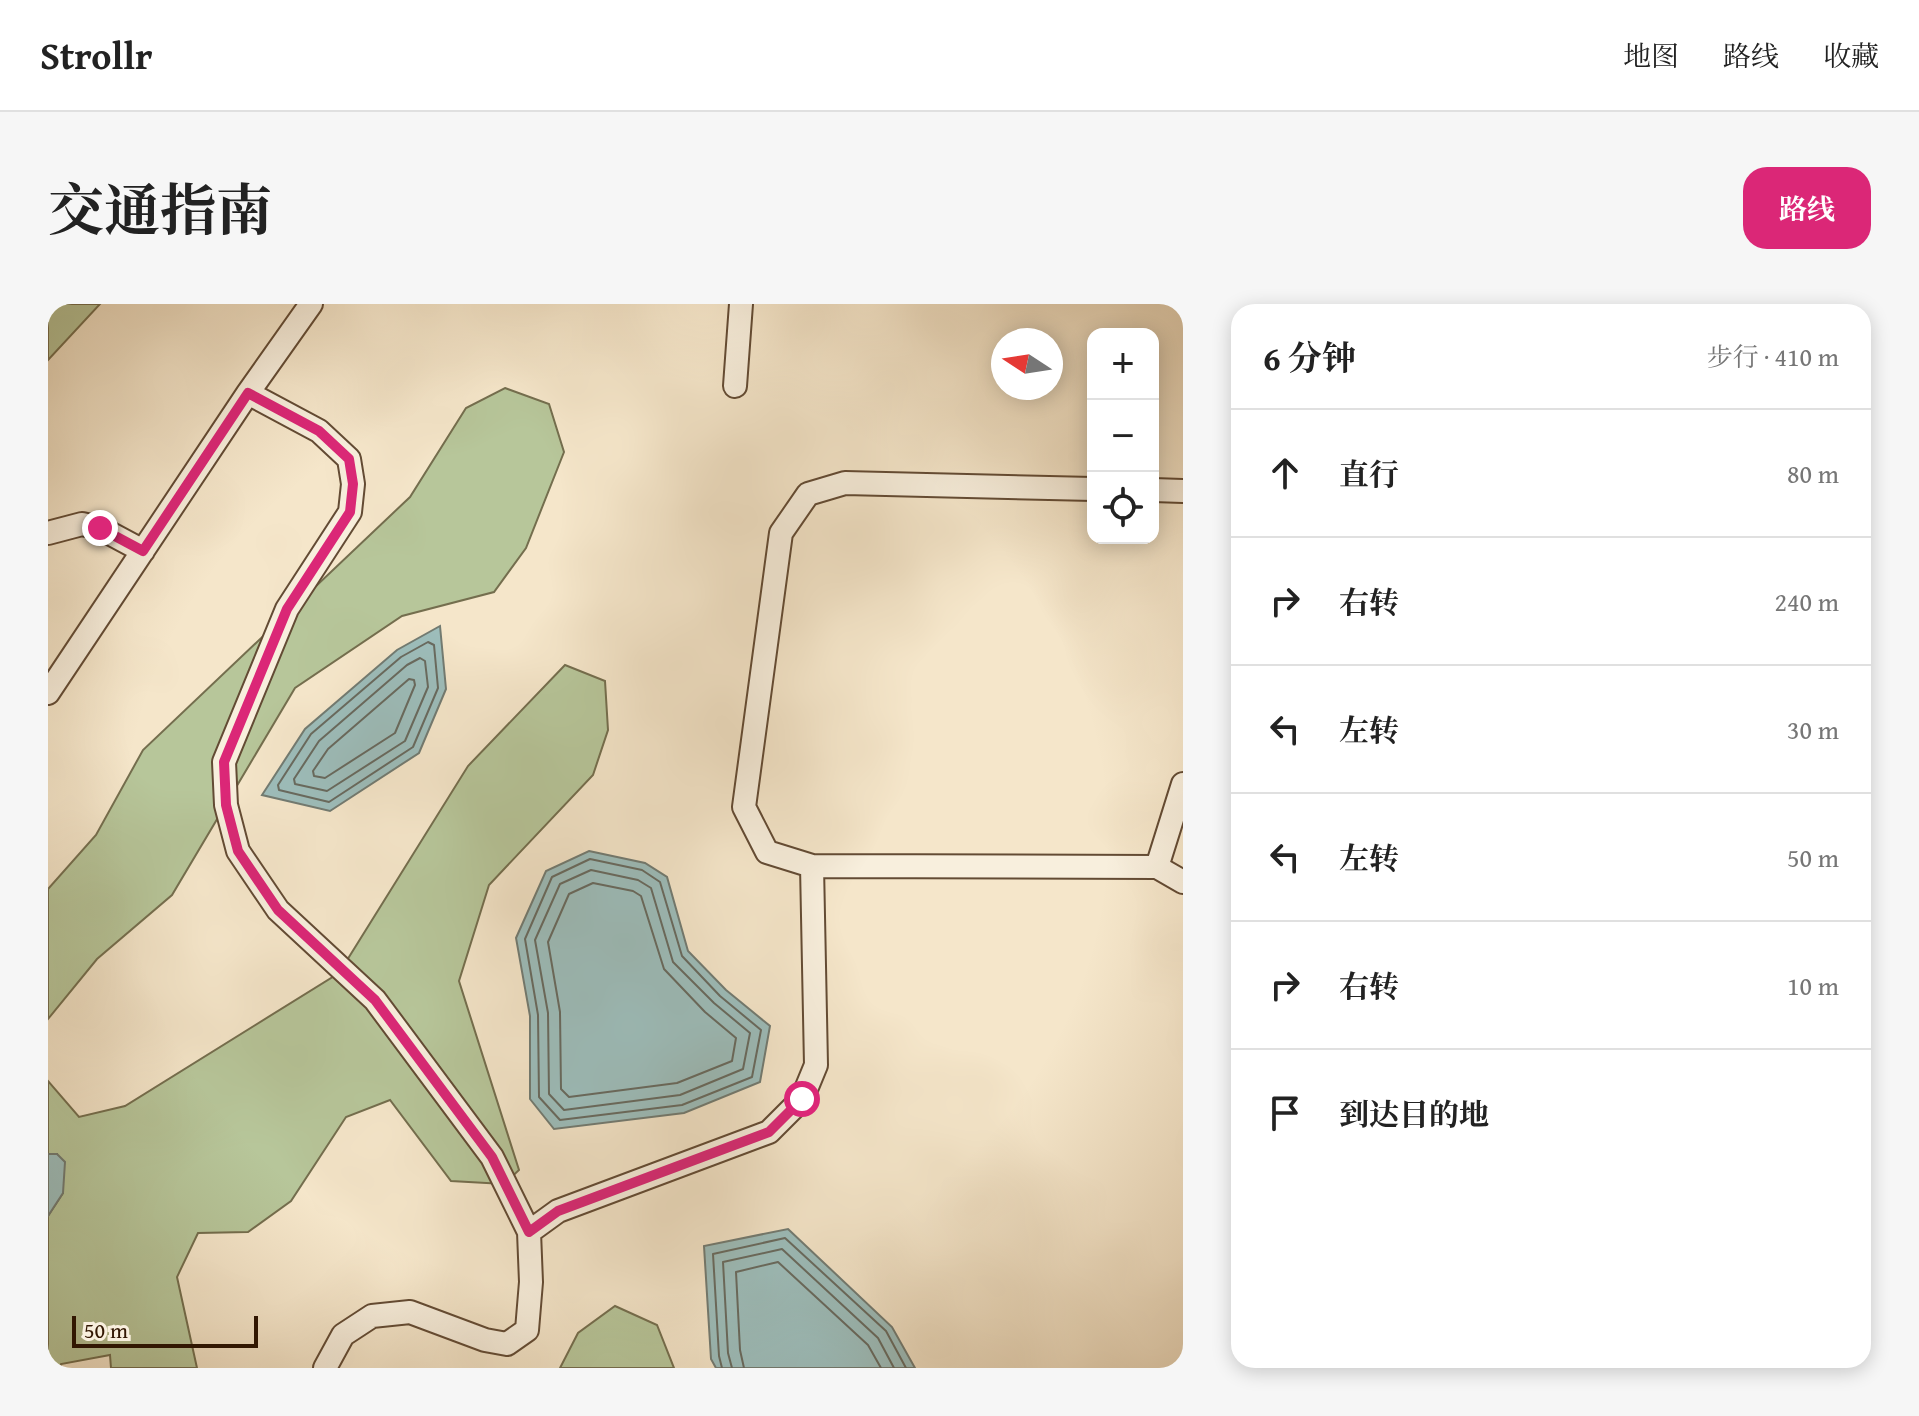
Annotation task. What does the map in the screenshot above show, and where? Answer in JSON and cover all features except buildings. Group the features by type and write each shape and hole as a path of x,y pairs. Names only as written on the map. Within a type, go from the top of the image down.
{"street":[{"path":"48,693 311,304"},
{"path":"735,386 741,304"},
{"path":"248,393 319,431 349,459 353,484 350,512 287,609 224,762 226,805 238,851 278,910 375,1000 492,1157 529,1232 531,1282 527,1330 507,1344 485,1340 410,1312 372,1316 343,1335 325,1368"},
{"path":"1087,489 845,483 808,494 781,533 744,807 767,852 812,866 1157,867 1183,882"},
{"path":"1159,490 1183,491"},
{"path":"48,533 82,524 100,528 143,551"},
{"path":"1157,867 1183,784"},
{"path":"529,1232 558,1211 769,1132 802,1099 816,1065 812,866"}],"green space":[{"path":"48,304 100,304 48,360"},
{"path":"505,388 549,404 564,452 526,548 494,592 402,616 295,688 172,895 97,959 48,1019 48,889 96,835 143,750 410,497 466,408"},
{"path":"565,665 605,681 608,730 593,775 489,885 459,981 519,1170 504,1184 451,1181 390,1100 346,1117 291,1201 248,1232 198,1233 177,1277 197,1368 111,1368 110,1355 61,1364 60,1368 48,1368 48,1216 63,1193 57,1154 48,1154 48,1081 79,1117 125,1106 339,973 468,766"},
{"path":"615,1306 657,1325 674,1368 560,1368 578,1333"}],"water":[{"path":"440,626 446,689 419,753 330,811 262,795 305,729 397,650"},
{"path":"589,851 645,863 667,877 688,951 726,990 770,1026 760,1082 684,1113 554,1129 530,1099 530,1016 516,938 546,871"},
{"path":"48,1154 57,1154 65,1162 63,1193 48,1216"},
{"path":"788,1229 892,1327 915,1368 716,1368 711,1359 704,1246"}],"route":[{"path":"100,528 143,551 248,393 319,431 349,459 353,484 350,512 287,609 224,762 226,805 238,851 278,910 375,1000 492,1157 529,1232 558,1211 769,1132 802,1099"}]}
